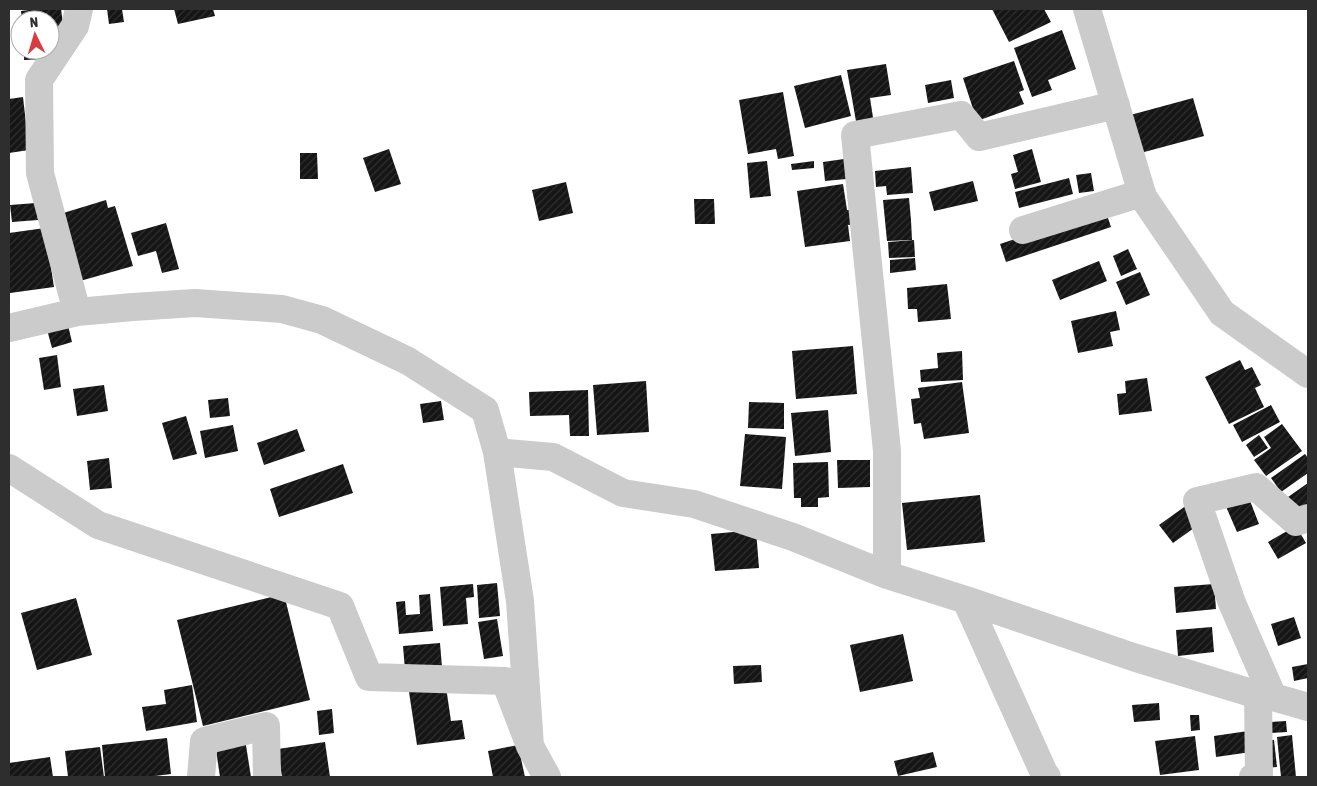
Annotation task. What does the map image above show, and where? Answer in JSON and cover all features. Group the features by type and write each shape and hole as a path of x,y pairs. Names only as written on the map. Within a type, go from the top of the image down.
{"street":[{"path":"77,312 40,173 39,80 75,26 79,9"},
{"path":"1087,9 1143,197 1222,313 1308,374"},
{"path":"887,575 887,451 855,135 961,115 979,137 1116,106"},
{"path":"1023,230 1142,193"},
{"path":"9,328 77,312 195,303 282,309 322,320 408,361 485,410 497,452 520,601 530,746"},
{"path":"497,452 553,457 623,492 694,504 793,537 887,575 1133,657 1308,707"},
{"path":"9,468 98,525 340,606 369,677 505,681 530,746 546,777"},
{"path":"1253,777 1259,776 1266,696 1197,501 1256,487 1296,522 1308,518"},
{"path":"966,600 1041,776"},
{"path":"201,777 204,741 266,726 266,777"}],"building":[{"path":"61,9 64,31 60,32 60,10 28,10"},
{"path":"107,9 122,9 124,22 109,24"},
{"path":"174,9 213,9 215,16 178,24"},
{"path":"992,9 1044,9 1051,22 1009,42"},
{"path":"1062,30 1076,69 1048,80 1052,90 1032,97 1014,48"},
{"path":"1014,61 1024,90 1019,92 1024,104 977,121 963,78"},
{"path":"886,64 891,95 870,98 874,124 857,127 847,70"},
{"path":"841,75 851,116 805,128 794,86"},
{"path":"951,80 954,98 928,103 925,85"},
{"path":"783,92 794,156 778,159 776,149 748,154 739,100"},
{"path":"23,97 29,150 9,153 9,99"},
{"path":"1193,98 1204,136 1133,155 1123,117"},
{"path":"389,149 401,184 375,192 363,158"},
{"path":"1032,149 1041,182 1015,189 1011,174 1018,172 1013,155"},
{"path":"300,153 317,153 318,179 300,179"},
{"path":"844,159 846,179 825,181 823,162"},
{"path":"767,161 771,196 750,198 747,163"},
{"path":"814,161 814,168 792,170 791,164"},
{"path":"911,167 913,193 887,195 886,186 876,187 875,171"},
{"path":"1091,173 1094,191 1079,193 1076,175"},
{"path":"1069,178 1073,194 1019,208 1015,192"},
{"path":"973,181 978,201 934,211 929,192"},
{"path":"566,182 573,213 539,221 532,190"},
{"path":"843,184 847,210 857,209 859,224 848,225 850,241 805,247 797,191"},
{"path":"909,198 912,240 887,241 883,200"},
{"path":"694,199 714,199 715,224 695,224"},
{"path":"106,200 108,208 115,206 133,266 80,281 60,214"},
{"path":"36,203 38,220 12,222 10,205"},
{"path":"1105,209 1111,227 1006,262 1000,244"},
{"path":"166,223 179,269 162,273 156,251 138,256 131,233"},
{"path":"45,228 54,287 10,293 9,233"},
{"path":"914,240 915,257 889,258 888,242"},
{"path":"1128,249 1137,269 1121,276 1113,256"},
{"path":"915,258 916,270 890,273 890,260"},
{"path":"1099,261 1107,281 1060,300 1052,280"},
{"path":"1140,272 1150,295 1126,305 1116,282"},
{"path":"947,284 951,319 918,322 917,309 908,309 907,288"},
{"path":"1116,311 1120,330 1110,332 1113,346 1078,353 1071,321"},
{"path":"67,321 72,342 52,348 46,326"},
{"path":"853,346 857,394 796,399 792,351"},
{"path":"962,351 963,380 921,382 920,370 938,368 937,353"},
{"path":"57,355 61,387 44,390 39,358"},
{"path":"1240,360 1245,370 1252,367 1261,385 1255,388 1264,407 1229,424 1205,377"},
{"path":"1147,378 1152,411 1119,415 1117,394 1126,393 1125,381"},
{"path":"646,381 649,432 597,435 593,385"},
{"path":"962,382 969,433 924,439 921,423 914,424 911,399 920,398 918,388"},
{"path":"104,385 108,411 77,416 73,389"},
{"path":"588,390 589,436 570,436 569,415 530,416 529,392"},
{"path":"228,398 230,416 210,418 208,400"},
{"path":"441,401 444,420 423,423 420,404"},
{"path":"749,402 784,403 784,429 748,428"},
{"path":"1271,405 1280,422 1242,442 1233,425"},
{"path":"828,410 831,452 795,456 791,413"},
{"path":"186,416 197,454 173,460 162,423"},
{"path":"1282,424 1302,451 1266,476 1254,460 1271,448 1264,437"},
{"path":"233,425 238,451 205,458 200,431"},
{"path":"297,429 305,451 264,465 257,443"},
{"path":"745,434 786,437 782,489 740,486"},
{"path":"1259,435 1268,448 1254,457 1246,445"},
{"path":"1305,454 1308,458 1308,473 1281,492 1271,478"},
{"path":"109,458 112,488 90,490 87,461"},
{"path":"837,460 870,460 870,487 838,488"},
{"path":"828,462 829,497 818,498 818,507 801,507 801,498 794,498 793,463"},
{"path":"343,464 353,493 279,517 270,489"},
{"path":"1308,483 1308,507 1299,513 1288,497"},
{"path":"1247,493 1259,524 1237,532 1224,502"},
{"path":"980,495 985,542 907,550 902,503"},
{"path":"1187,505 1201,523 1173,543 1159,525"},
{"path":"1296,526 1306,543 1278,559 1268,542"},
{"path":"756,530 759,568 715,571 711,534"},
{"path":"497,583 500,616 479,618 477,585"},
{"path":"473,584 474,597 466,598 468,624 443,626 440,587"},
{"path":"1214,584 1216,609 1176,613 1174,587"},
{"path":"284,594 310,700 203,726 177,620"},
{"path":"430,594 433,631 399,634 396,602 405,601 406,615 420,614 419,595"},
{"path":"76,598 92,655 37,670 21,613"},
{"path":"1294,617 1301,638 1278,646 1271,624"},
{"path":"497,619 503,656 484,659 478,622"},
{"path":"1212,627 1214,652 1178,656 1176,630"},
{"path":"903,634 913,681 860,692 850,645"},
{"path":"440,643 442,667 405,670 403,646"},
{"path":"1308,664 1308,678 1294,681 1292,667"},
{"path":"761,665 762,682 734,684 733,666"},
{"path":"192,685 197,722 146,731 142,707 166,704 164,690"},
{"path":"446,687 451,721 462,720 465,739 417,745 409,692"},
{"path":"1159,703 1160,720 1134,722 1132,705"},
{"path":"332,709 334,733 319,735 317,711"},
{"path":"1190,715 1199,715 1200,730 1191,731"},
{"path":"1286,721 1287,732 1271,733 1270,722"},
{"path":"1248,731 1251,752 1216,757 1214,736"},
{"path":"1292,735 1296,777 1281,777 1277,737"},
{"path":"1195,736 1199,770 1160,775 1155,741"},
{"path":"167,738 171,774 147,777 105,777 102,745"},
{"path":"245,739 251,777 220,777 215,743"},
{"path":"1274,740 1277,767 1264,768 1262,741"},
{"path":"325,742 330,777 282,777 278,749"},
{"path":"518,745 525,777 493,777 488,751"},
{"path":"100,747 104,777 68,777 65,751"},
{"path":"933,752 937,767 898,776 894,761"},
{"path":"50,757 53,777 9,777 9,763"}]}
